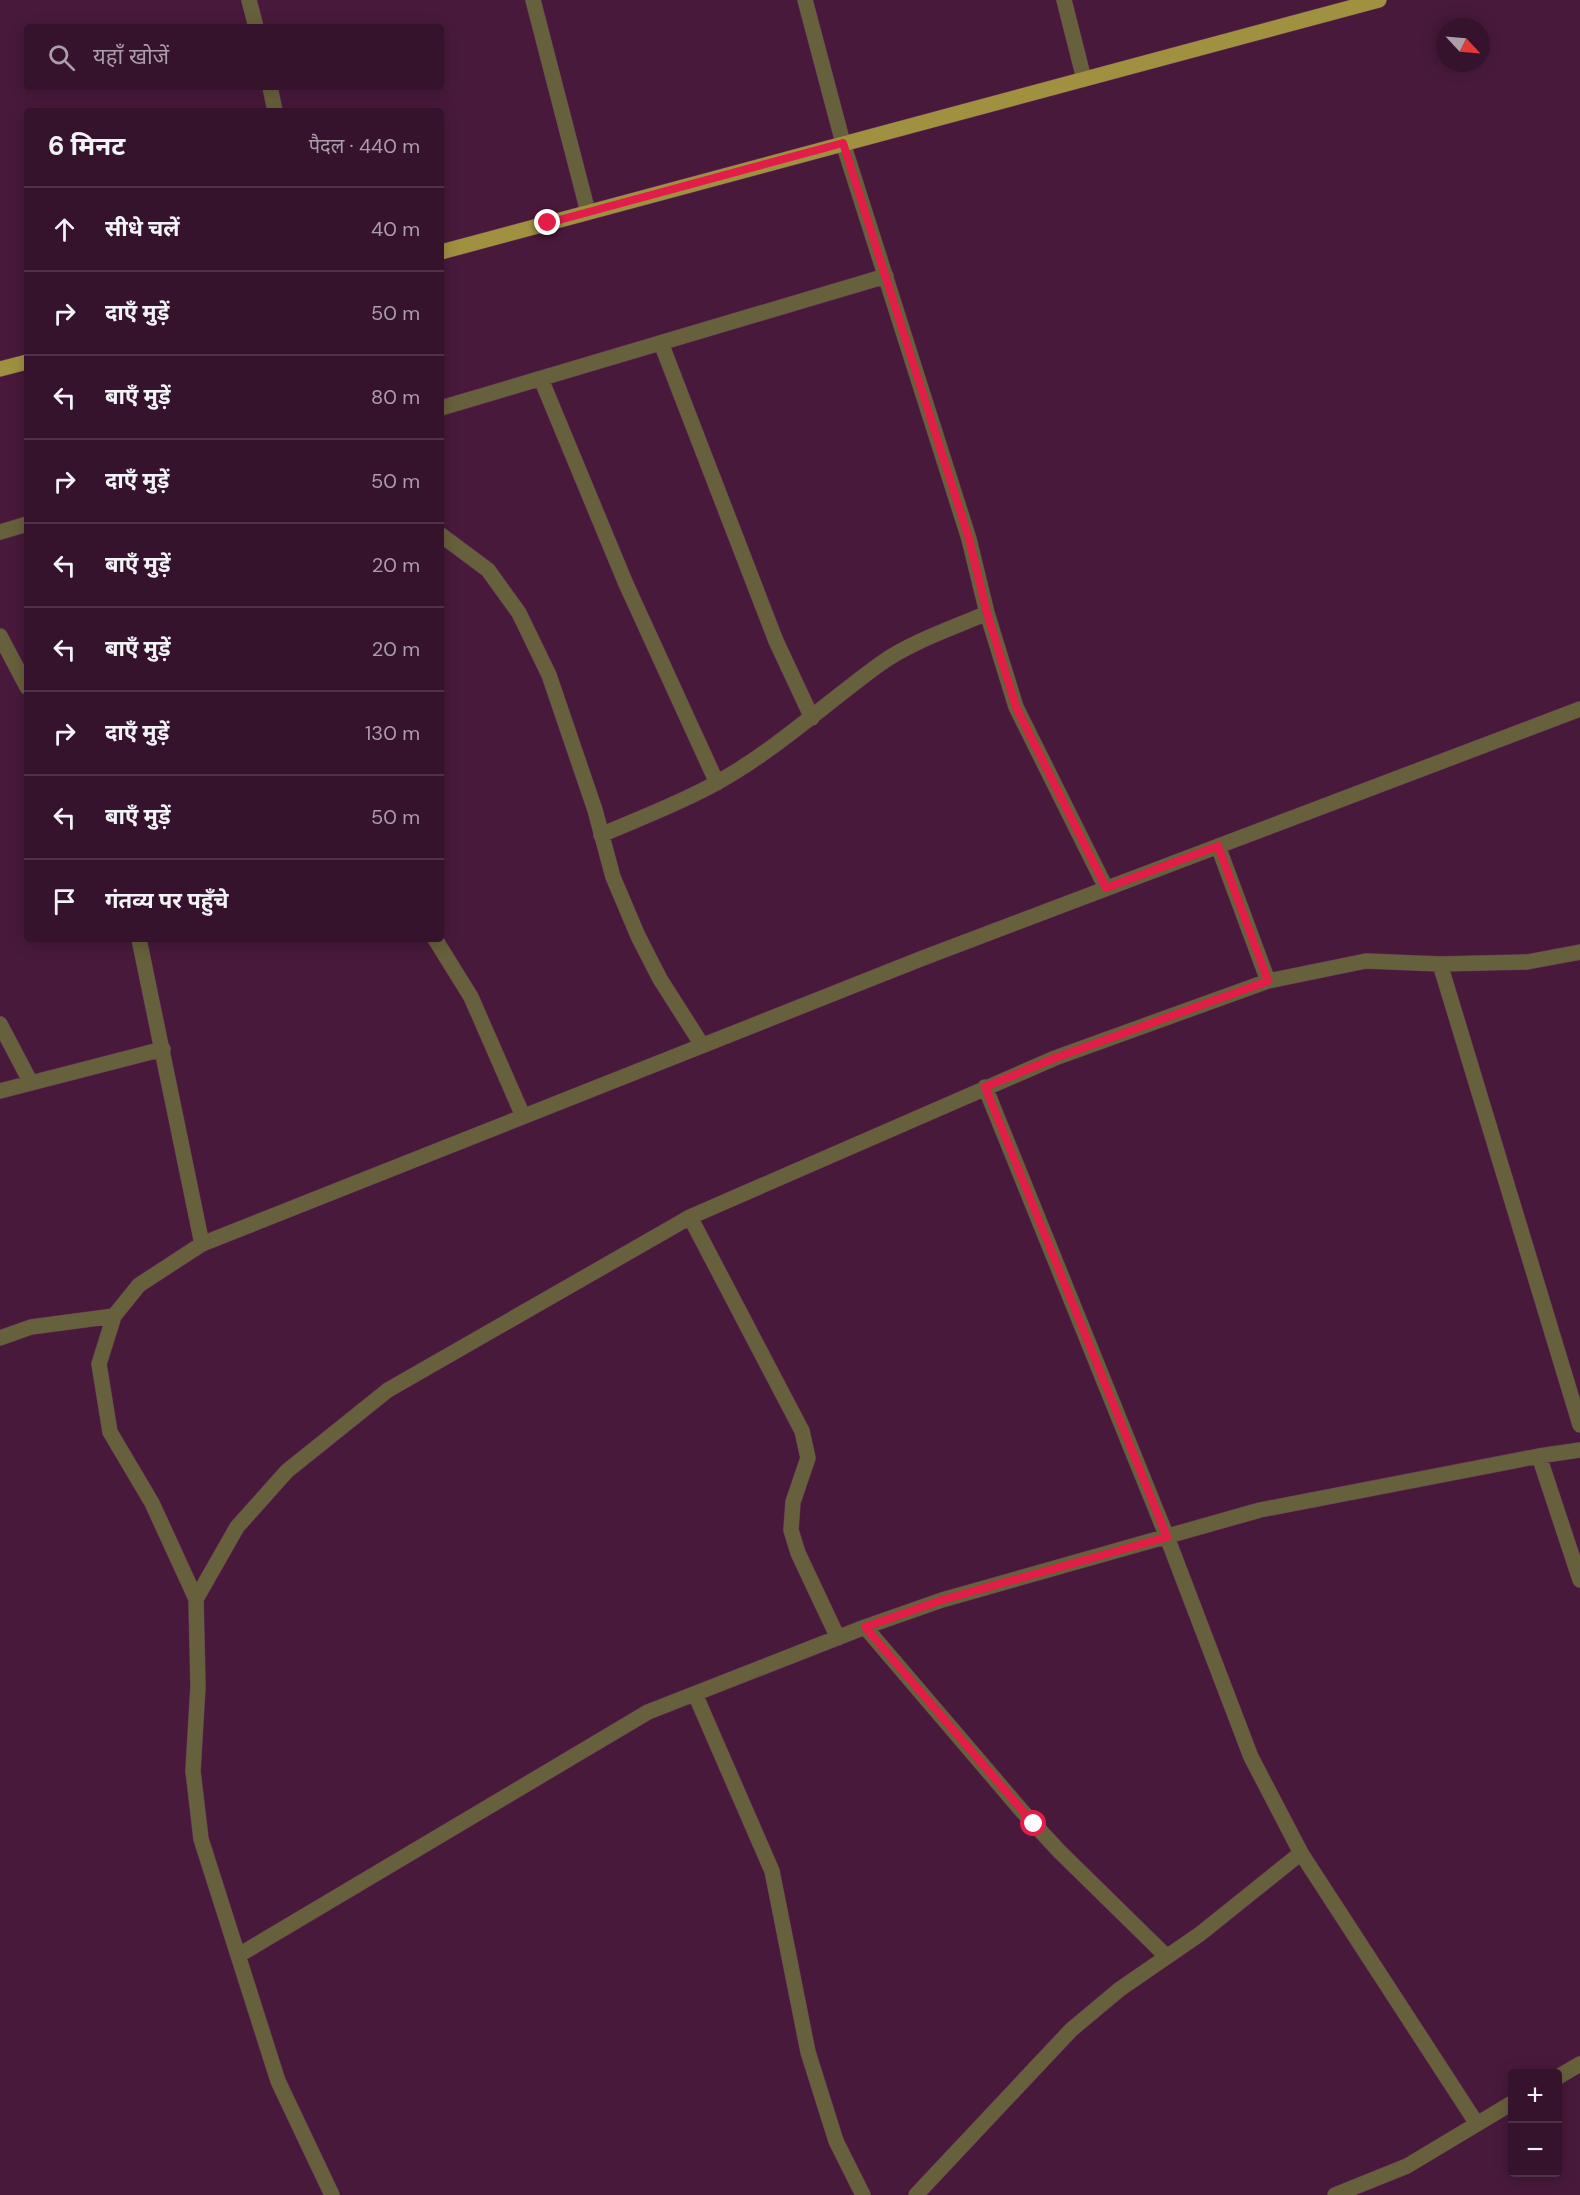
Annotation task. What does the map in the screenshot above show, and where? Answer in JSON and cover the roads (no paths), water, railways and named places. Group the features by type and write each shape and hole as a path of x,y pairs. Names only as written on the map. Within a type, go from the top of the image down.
{"main road":[{"path":"444,251 1084,79 1335,6 1379,0"},
{"path":"0,369 24,363"}],"street":[{"path":"249,0 255,24"},
{"path":"533,0 588,212"},
{"path":"805,0 843,143 969,539 987,613 1016,707 1106,888"},
{"path":"1064,0 1084,79"},
{"path":"271,90 274,108"},
{"path":"444,407 886,276"},
{"path":"660,343 776,641 812,718"},
{"path":"541,379 626,584 717,783"},
{"path":"0,532 24,525"},
{"path":"444,537 488,570 519,613 549,675 595,810 613,877 638,936 660,978 702,1045"},
{"path":"601,835 717,783 812,718 882,662 987,613"},
{"path":"0,636 24,681"},
{"path":"332,2195 278,2081 201,1839 193,1771 198,1686 196,1599 152,1503 110,1432 99,1364 114,1316 139,1285 202,1244 923,958 1580,709"},
{"path":"1218,846 1268,981"},
{"path":"140,942 202,1244"},
{"path":"437,942 471,997 523,1116"},
{"path":"196,1599 237,1527 287,1471 388,1390 690,1217 1055,1058 1268,981 1366,962 1440,964 1527,962 1580,952"},
{"path":"1440,964 1580,1425"},
{"path":"0,1023 31,1083"},
{"path":"0,1091 163,1049"},
{"path":"985,1087 1167,1537 1251,1757 1301,1853 1477,2124"},
{"path":"690,1217 802,1431 808,1458 793,1502 791,1530 798,1553 838,1638"},
{"path":"0,1338 31,1327 114,1316"},
{"path":"239,1955 648,1712 865,1627 942,1600 1260,1510 1580,1450"},
{"path":"1539,1456 1580,1580"},
{"path":"865,1627 1022,1811 1059,1851 1166,1956"},
{"path":"695,1694 772,1871 808,2052 836,2141 863,2195"},
{"path":"916,2195 998,2105 1071,2030 1120,1989 1215,1922 1301,1853"},
{"path":"1562,2074 1580,2064"},
{"path":"1335,2195 1369,2189 1508,2105"}]}
